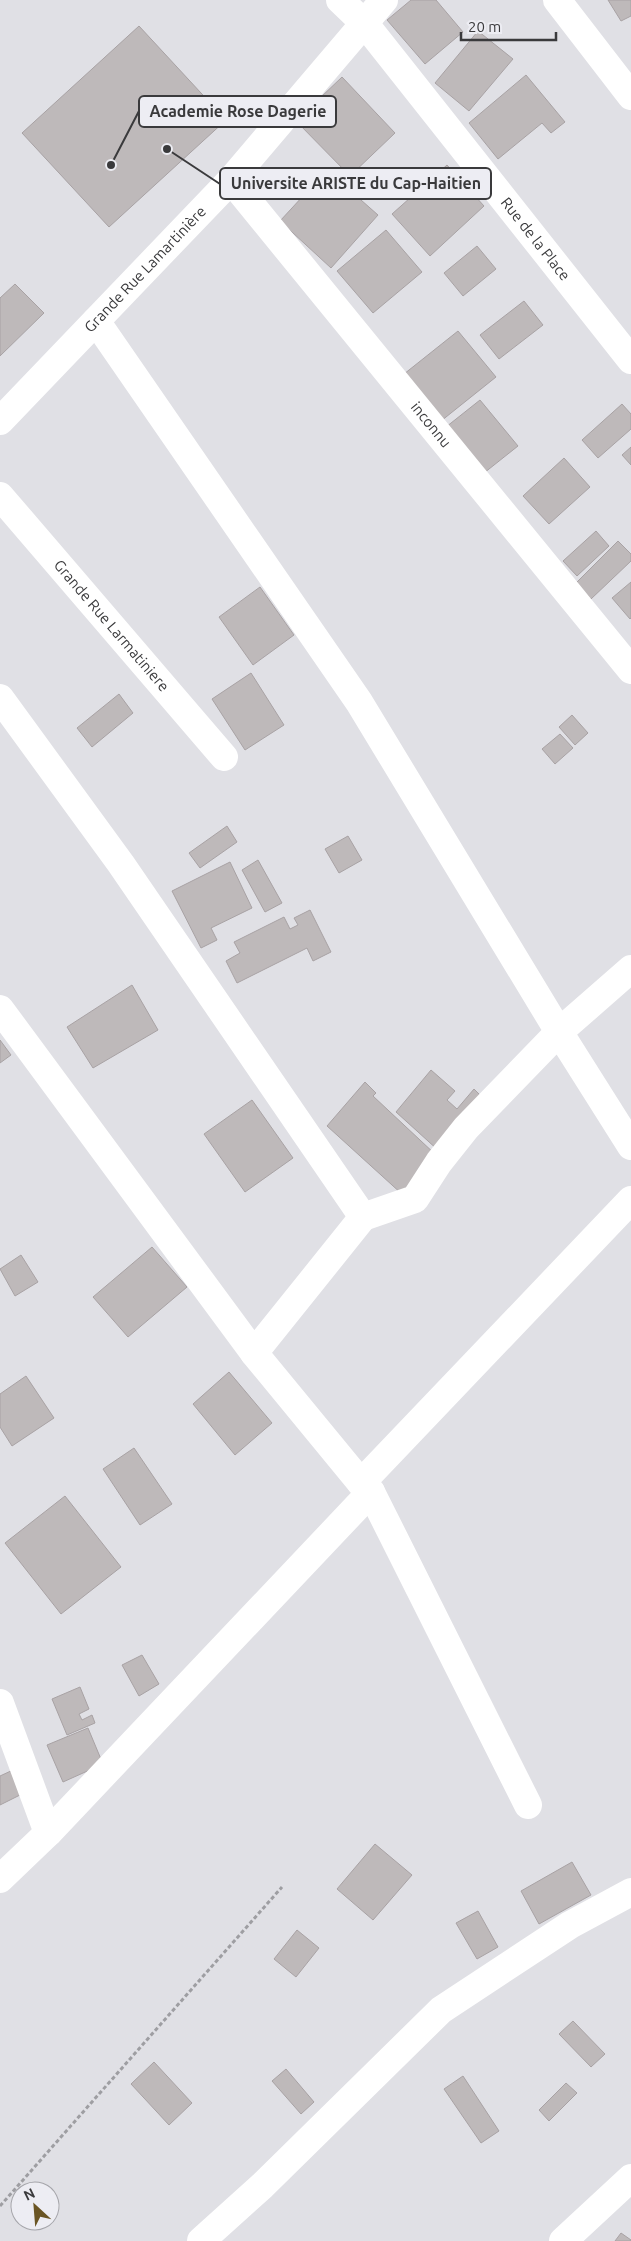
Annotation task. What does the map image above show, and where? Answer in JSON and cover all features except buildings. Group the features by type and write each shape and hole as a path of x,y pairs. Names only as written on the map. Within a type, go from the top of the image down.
{"street":[{"name":"Rue de la Place","path":"340,0 365,24 631,360"},
{"name":"Grande Rue Lamartinière","path":"0,420 231,180 384,0"},
{"path":"557,0 631,96"},
{"name":"inconnu","path":"231,180 631,670"},
{"path":"96,321 360,702 559,1032 631,1146"},
{"name":"Grande Rue Larmatiniere","path":"0,496 224,757"},
{"path":"0,698 121,864 362,1217"},
{"path":"254,1353 362,1217 415,1199 439,1162 466,1128 559,1032 631,969"},
{"path":"0,1009 254,1353 366,1488 528,1805"},
{"path":"0,1879 48,1833 631,1200"},
{"path":"0,1703 48,1833"},
{"path":"201,2241 262,2186 441,2010 570,1926 631,1892"},
{"path":"564,2241 631,2178"}],"path":[{"path":"0,2206 282,1887"}],"place":[{"name":"Universite ARISTE du Cap-Haitien","path":"167,149"},
{"name":"Academie Rose Dagerie","path":"111,165"}]}
